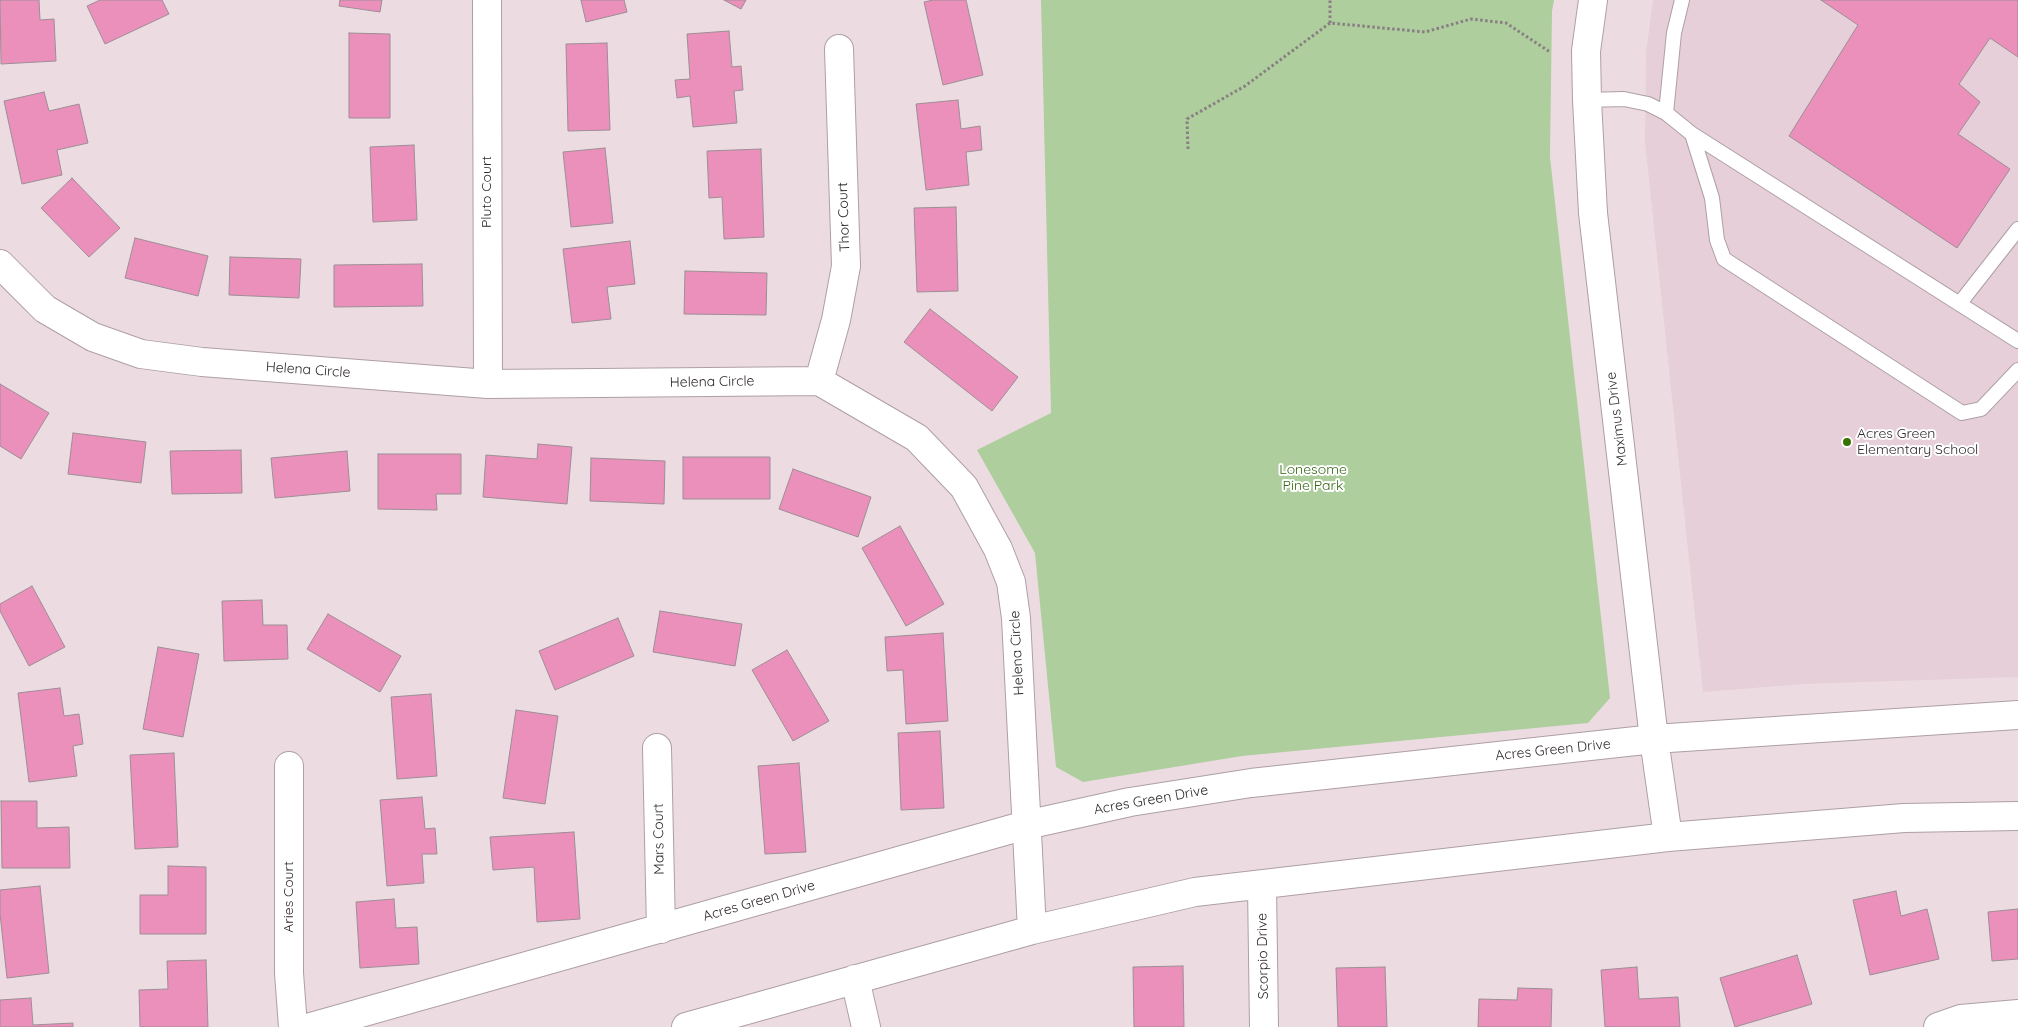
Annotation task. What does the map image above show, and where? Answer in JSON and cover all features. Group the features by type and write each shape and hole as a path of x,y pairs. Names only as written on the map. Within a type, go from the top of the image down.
{"street":[{"name":"Pluto Court","path":"487,0 488,384"},
{"name":"Maximus Drive","path":"1594,0 1586,50 1593,213 1654,739 1668,837"},
{"name":"Thor Court","path":"819,381 836,320 846,266 839,50"},
{"name":"Helena Circle","path":"0,264 45,309 92,337 141,354 202,362 488,384 819,381 917,438 964,487 998,549 1011,582 1016,618 1032,930"},
{"name":"Acres Green Drive","path":"310,1027 1026,825 1130,802 1251,783 1654,739 2018,715"},
{"name":"Mars Court","path":"657,748 661,929"},
{"name":"Aries Court","path":"289,766 289,974 293,1027"},
{"path":"686,1027 855,978 1032,930 1195,892 1668,837 1904,818 2018,816"},
{"name":"Scorpio Drive","path":"1262,885 1264,1027"},
{"path":"855,978 866,1027"},
{"path":"1953,1024 2018,1014"}],"lane":[{"path":"1666,113 1674,33 1682,0"},
{"path":"1587,100 1624,99 1648,104 1666,113 1692,134 1960,303 2018,342"},
{"path":"1692,134 1712,198 1717,240 1724,259 1962,413 1981,409 2018,370"},
{"path":"1960,303 2018,229"}],"path":[{"path":"1330,0 1330,23"},
{"path":"1188,150 1187,119 1245,86 1330,23 1425,32 1471,19 1506,23 1550,52"}],"shaded area":[{"name":"Acres Green Elementary School","path":"1653,0 2018,0 2018,677 1804,684 1703,692 1645,142 1646,53"}],"green space":[{"name":"Lonesome Pine Park","path":"1041,0 1554,0 1552,11 1550,157 1610,698 1588,723 1242,756 1083,782 1056,767 1035,553 977,450 1051,413"}],"building":[{"path":"0,0 39,0 40,20 54,19 56,61 1,64"},
{"path":"100,0 162,0 169,14 105,44 87,6"},
{"path":"340,0 382,0 380,12 339,6"},
{"path":"581,0 624,0 627,12 586,22"},
{"path":"724,0 746,0 741,9"},
{"path":"933,0 966,0 983,75 943,85 924,2"},
{"path":"1821,0 2018,0 2018,57 1990,38 1959,84 1980,102 1958,134 2010,169 1957,248 1789,136 1858,25"},
{"path":"729,31 732,67 741,66 743,90 734,91 737,123 693,127 690,96 677,98 675,80 690,79 687,34"},
{"path":"349,33 390,34 390,118 349,118"},
{"path":"607,43 610,130 568,131 566,44"},
{"path":"44,92 49,111 79,104 88,143 57,150 62,175 22,184 4,101"},
{"path":"958,100 961,129 980,126 982,150 966,152 969,185 926,190 916,104"},
{"path":"414,145 417,220 373,222 370,147"},
{"path":"605,148 613,223 571,227 563,152"},
{"path":"761,149 764,237 724,239 722,197 709,198 707,151"},
{"path":"72,178 120,228 89,257 41,208"},
{"path":"956,207 958,291 917,292 914,208"},
{"path":"135,238 208,256 198,296 125,278"},
{"path":"630,241 635,284 607,287 611,319 572,323 563,249"},
{"path":"230,257 301,259 299,298 229,295"},
{"path":"422,264 423,306 334,307 334,265"},
{"path":"685,271 767,273 766,315 684,314"},
{"path":"930,309 1018,377 992,411 904,342"},
{"path":"0,384 49,413 21,459 0,446"},
{"path":"73,433 146,442 141,483 68,474"},
{"path":"538,444 572,447 567,504 483,497 486,455 537,459"},
{"path":"241,450 242,493 172,494 170,451"},
{"path":"347,451 350,491 275,498 271,458"},
{"path":"378,454 461,454 461,494 436,494 437,510 378,509"},
{"path":"683,457 770,457 770,499 683,499"},
{"path":"591,458 665,461 664,504 590,501"},
{"path":"793,469 871,497 858,537 779,509"},
{"path":"900,526 944,604 906,626 862,548"},
{"path":"32,586 65,647 29,666 0,611 0,604"},
{"path":"262,600 263,625 287,625 288,659 224,661 222,601"},
{"path":"660,611 742,624 735,666 653,652"},
{"path":"328,614 401,656 380,692 307,649"},
{"path":"618,618 634,656 555,690 539,651"},
{"path":"943,633 948,721 906,724 903,670 887,671 885,637"},
{"path":"158,647 199,654 183,737 143,729"},
{"path":"787,650 829,721 793,741 752,670"},
{"path":"60,688 64,716 79,714 83,744 73,746 77,776 29,782 18,693"},
{"path":"431,694 437,776 397,779 391,697"},
{"path":"516,710 558,716 545,804 503,798"},
{"path":"940,731 944,808 901,810 898,733"},
{"path":"174,753 178,847 135,849 130,755"},
{"path":"799,763 806,852 765,854 758,766"},
{"path":"422,797 425,829 435,828 437,854 422,854 424,883 387,886 380,800"},
{"path":"1,801 37,801 37,828 69,827 70,868 2,868"},
{"path":"574,832 580,919 537,922 534,867 493,870 490,837"},
{"path":"168,866 206,867 206,934 140,934 140,895 168,895"},
{"path":"40,886 49,973 7,978 0,914 0,890"},
{"path":"1896,891 1901,916 1927,909 1939,959 1870,975 1853,900"},
{"path":"394,899 396,928 417,927 419,964 360,968 356,902"},
{"path":"2018,909 2018,959 1992,961 1988,912"},
{"path":"1797,955 1812,1004 1735,1027 1720,978"},
{"path":"206,960 208,1027 140,1027 139,990 168,989 167,961"},
{"path":"1183,966 1184,1027 1134,1027 1133,967"},
{"path":"1385,967 1387,1027 1338,1027 1336,968"},
{"path":"1637,967 1639,999 1678,997 1680,1027 1605,1027 1601,970"},
{"path":"1518,988 1552,989 1551,1027 1478,1027 1479,999 1517,1000"},
{"path":"31,998 33,1025 73,1023 73,1027 0,1027 0,1000"}],"place":[{"name":"Acres Green Elementary School","path":"1847,442"}]}
